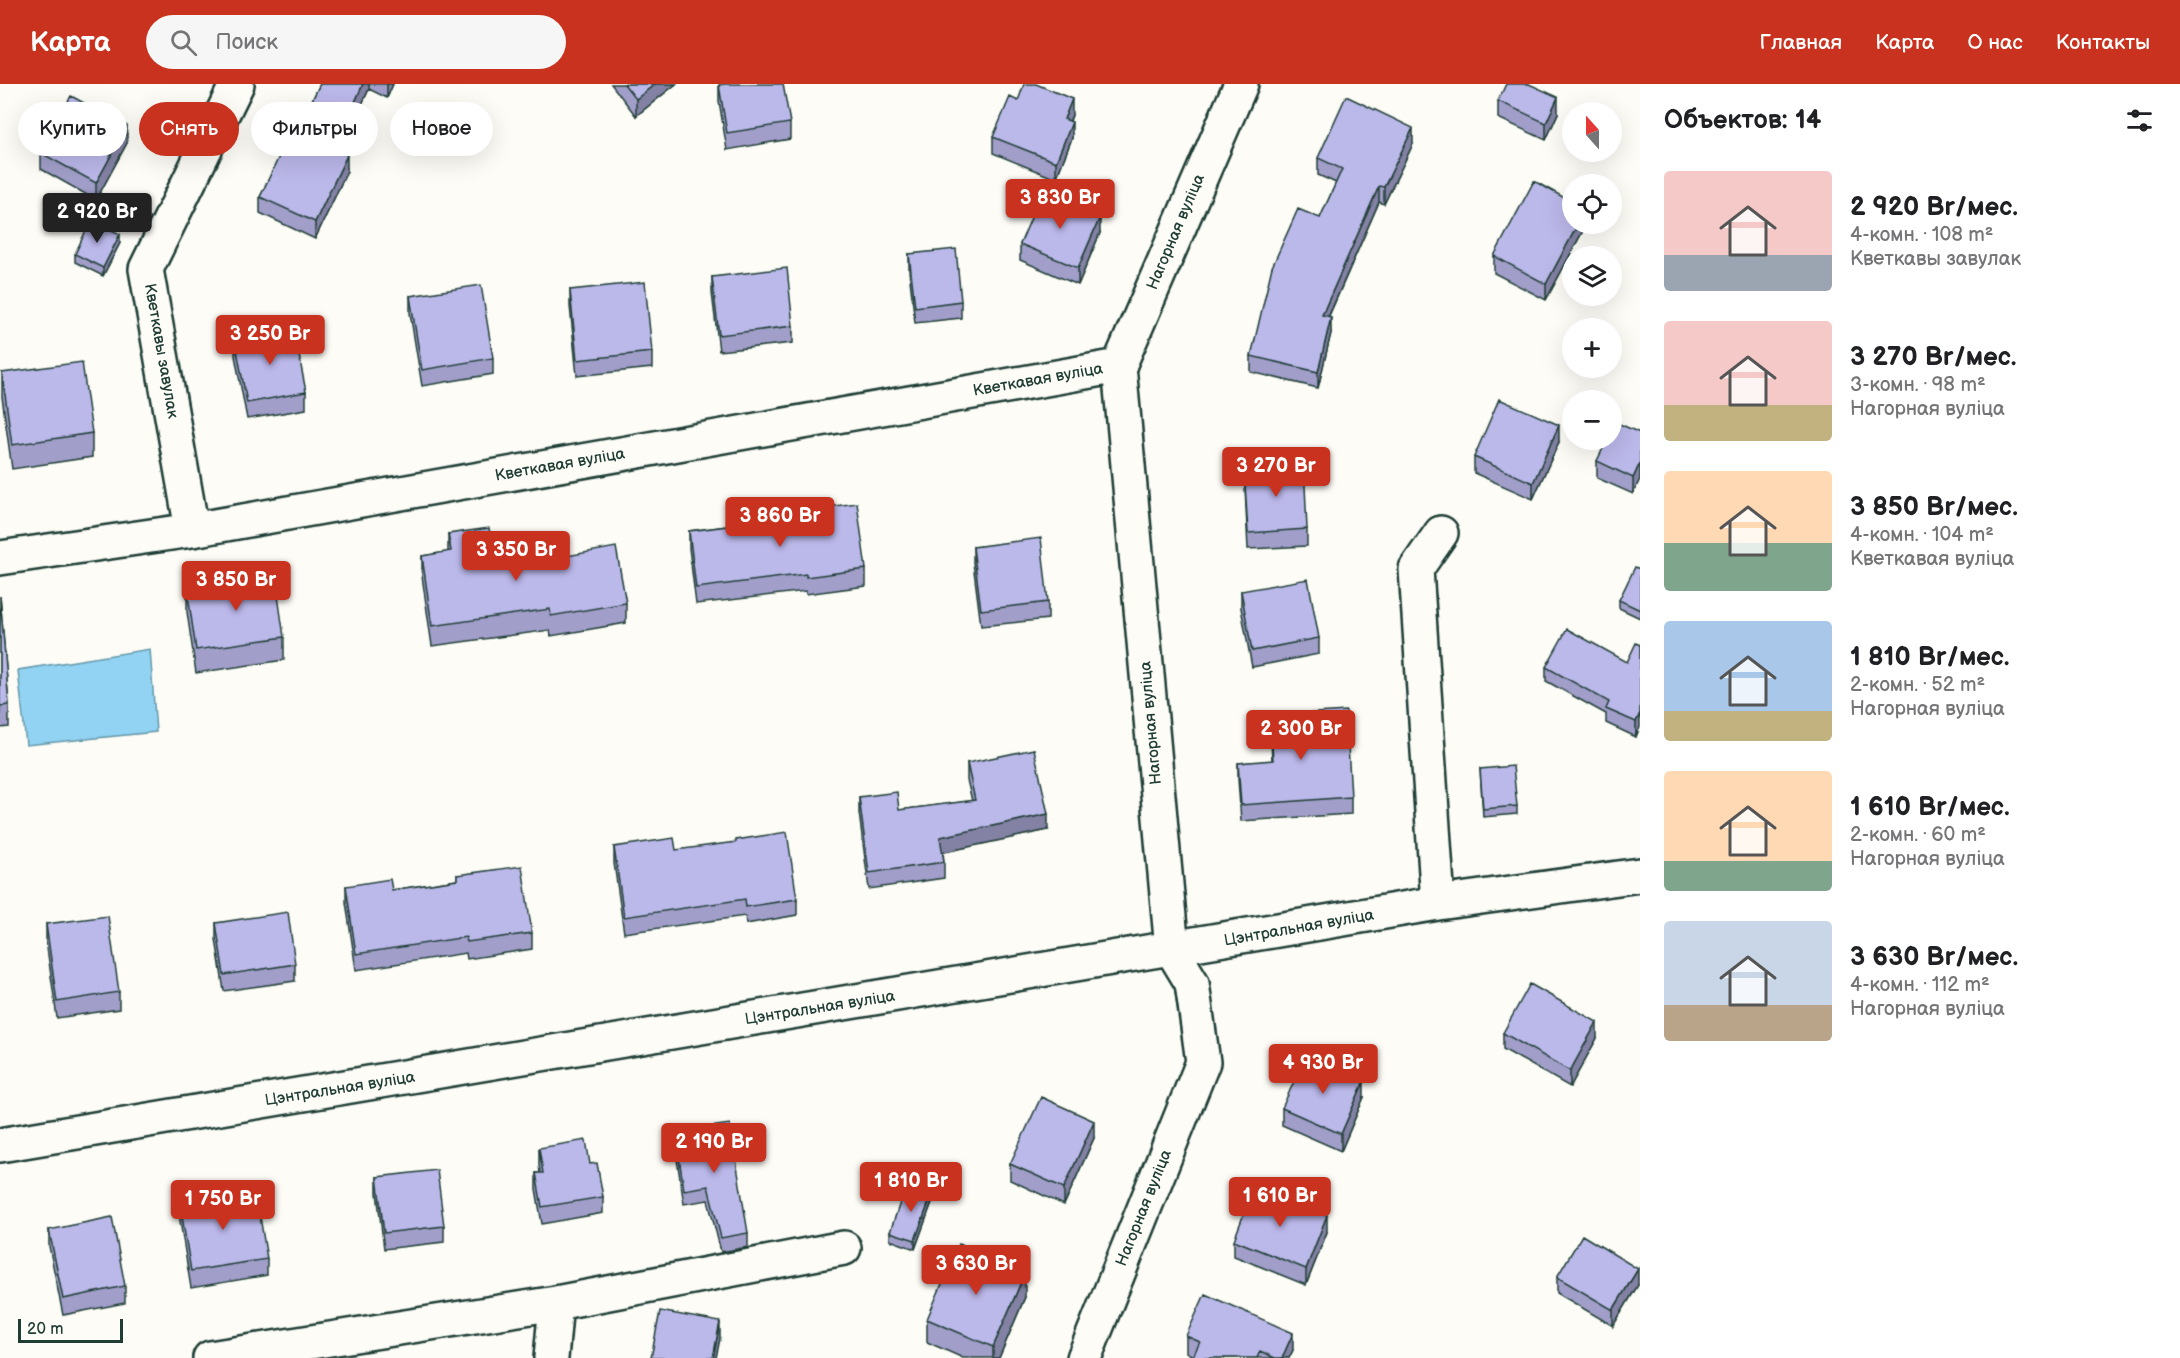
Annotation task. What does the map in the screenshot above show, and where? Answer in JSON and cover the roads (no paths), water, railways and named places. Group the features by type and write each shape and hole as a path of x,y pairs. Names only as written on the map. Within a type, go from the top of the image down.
{"street":[{"name":"Кветкавы завулак","path":"192,530 146,269 237,84"},
{"name":"Нагорная вуліца","path":"1084,1358 1203,1062 1192,983 1172,950 1119,366 1241,84"},
{"name":"Кветкавая вуліца","path":"0,558 192,530 1119,366"},
{"path":"1438,903 1416,569 1441,533"},
{"name":"Цэнтральная вуліца","path":"0,1145 1172,950 1438,903 1640,875"},
{"path":"210,1358 556,1304 844,1248"},
{"path":"551,1358 556,1304"}],"water":[{"path":"150,649 156,732 26,745 18,670"}]}
